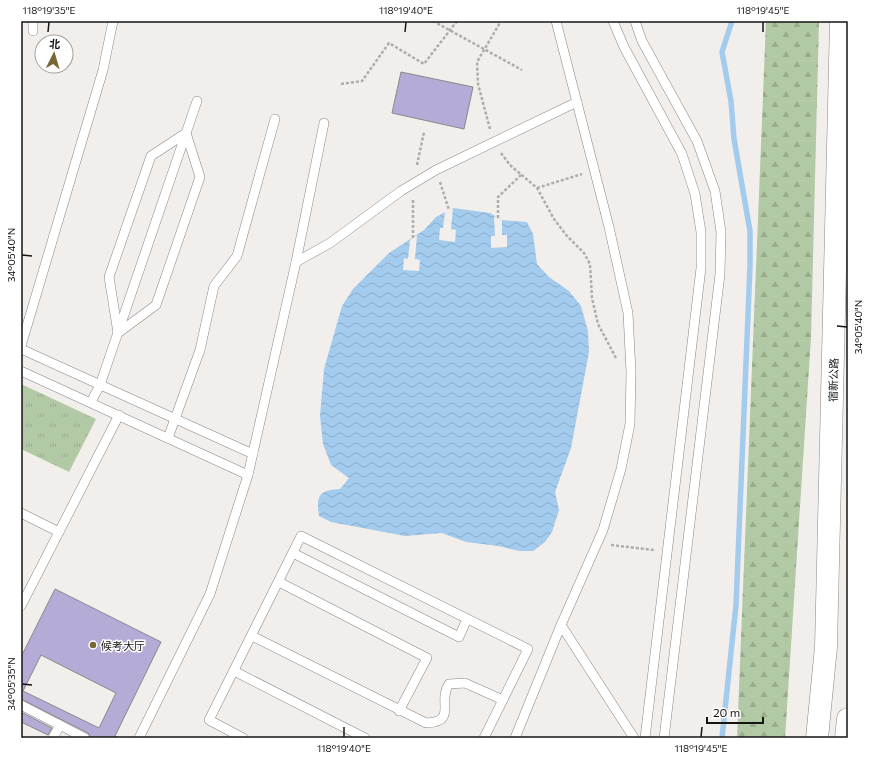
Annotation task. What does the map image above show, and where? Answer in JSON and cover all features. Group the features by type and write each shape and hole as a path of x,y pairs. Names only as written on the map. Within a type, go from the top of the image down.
{"highway":[{"name":"宿新公路","path":"817,738 826,647 841,21"},
{"path":"846,738 848,719"}],"lane":[{"path":"33,21 33,31"},
{"path":"21,346 103,70 113,21"},
{"path":"515,738 561,624 597,544 621,469 630,424 631,372 628,313 594,170 556,21"},
{"path":"613,21 624,47 682,154 695,194 701,232 701,268 645,738"},
{"path":"635,21 642,41 697,141 715,191 721,232 720,274 664,738"},
{"path":"91,402 100,385 197,101"},
{"path":"296,262 330,243 413,184 436,170 577,102"},
{"path":"168,438 200,350 214,286 237,256 275,119"},
{"path":"139,738 210,594 248,475 296,262 324,123"},
{"path":"118,333 109,277 151,156 186,133"},
{"path":"118,333 156,305 200,177 186,133"},
{"path":"21,349 252,454"},
{"path":"21,370 248,475"},
{"path":"21,606 119,416"},
{"path":"21,513 59,532"},
{"path":"243,738 210,720 301,536 528,650 484,738"},
{"path":"293,554 459,637 467,620"},
{"path":"279,582 427,658 399,711"},
{"path":"561,624 634,738"},
{"path":"252,636 399,711 426,723 437,723 444,717 446,709 444,691 448,684 465,683 502,700"},
{"path":"234,670 365,738"},
{"path":"21,706 85,738"},
{"path":"53,738 60,725"}],"path":[{"path":"433,21 522,70"},
{"path":"341,84 362,81 389,43 424,64 451,31 457,21"},
{"path":"501,21 477,62 476,71 493,142 510,165 537,188 554,219 567,236 584,253 590,264 592,298 598,324 616,357 631,372"},
{"path":"413,238 413,184 424,132"},
{"path":"436,170 449,210"},
{"path":"537,188 594,170"},
{"path":"498,218 498,197 521,175"},
{"path":"597,544 668,551"}],"green space":[{"path":"766,21 819,21 811,337 785,738 737,738"},
{"path":"21,384 96,419 69,472 21,449"}],"water":[{"path":"453,208 490,213 502,220 527,222 533,234 537,264 549,277 569,291 581,306 588,331 589,352 571,448 555,492 559,510 552,532 545,542 533,551 519,551 498,546 466,542 442,533 405,536 331,522 319,516 318,503 320,495 327,491 340,489 349,478 331,465 323,444 320,416 324,369 342,306 353,289 389,253 424,230 436,217"}],"pier":[{"path":"453,208 451,229 456,230 455,242 439,240 440,228 443,228 445,212"},
{"path":"494,216 502,220 502,235 507,235 507,247 491,248 491,236 495,236"},
{"path":"417,235 415,259 420,260 419,271 403,270 404,258 408,259 410,240"}],"building":[{"path":"401,72 473,87 464,129 392,113"},
{"name":"候考大厅","path":"55,589 161,642 115,736 119,738 91,738 88,733 21,699 21,657","holes":["41,655 116,693 99,728 23,691"]},
{"path":"21,712 52,728 48,735 21,722"}],"waterway":[{"path":"722,738 736,605 750,266 750,231 734,139 731,101 722,52 732,21"}],"place":[{"name":"候考大厅","path":"93,645"}]}
